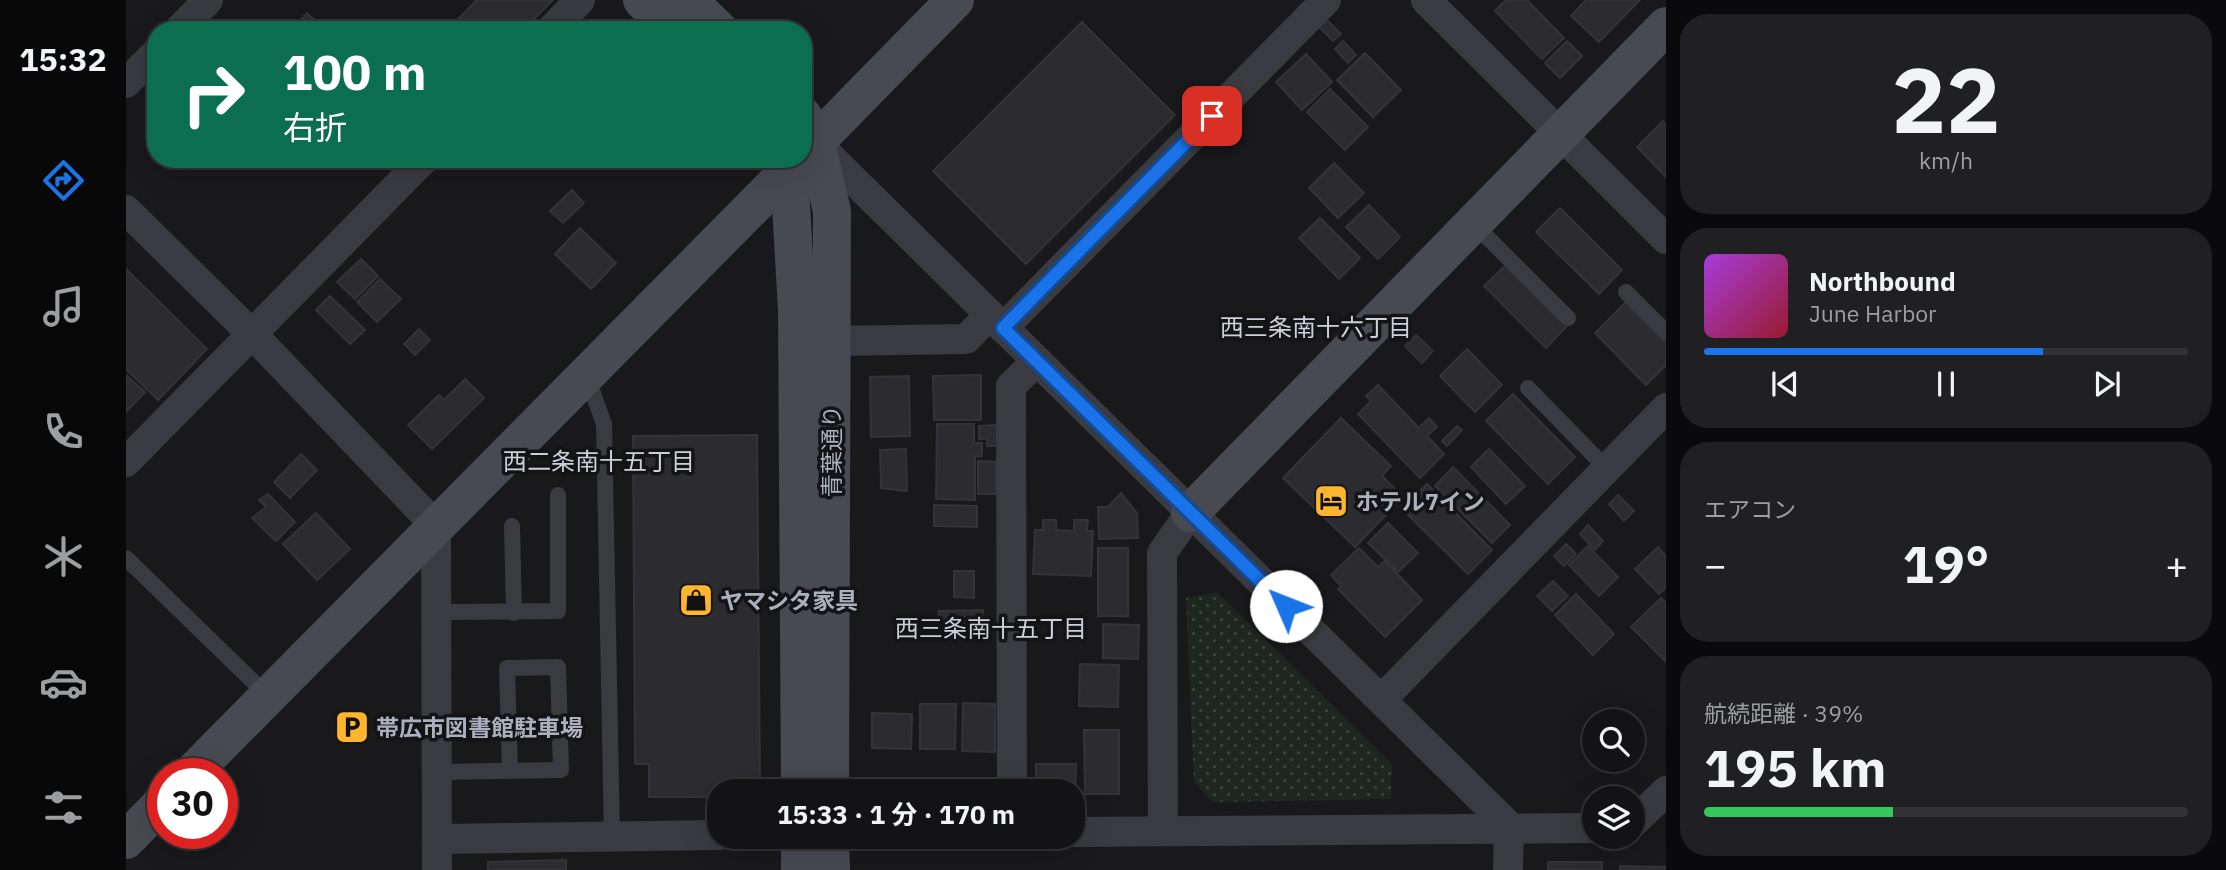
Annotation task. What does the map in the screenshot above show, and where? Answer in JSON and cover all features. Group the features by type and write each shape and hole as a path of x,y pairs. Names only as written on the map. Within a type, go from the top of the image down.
{"street":[{"path":"187,21 208,0"},
{"path":"560,21 580,0"},
{"path":"642,0 664,21"},
{"path":"688,0 710,21"},
{"path":"812,138 955,0"},
{"path":"831,341 966,339 997,321 1326,0"},
{"path":"1426,0 1666,239"},
{"path":"1163,831 1162,553 1190,513 1666,26"},
{"path":"126,83 147,62"},
{"path":"812,161 997,321 1509,826 1508,870"},
{"path":"126,462 415,168"},
{"path":"207,758 586,374 782,168"},
{"path":"799,168 800,779"},
{"name":"青葉通り","path":"809,168 832,212 830,779"},
{"path":"126,210 252,334 436,526 437,870"},
{"path":"1012,779 1011,386 1037,361"},
{"path":"1382,699 1666,408"},
{"path":"1645,811 1666,790"},
{"path":"126,840 147,819"},
{"path":"1085,832 1509,826 1582,828"},
{"path":"437,839 707,835"},
{"path":"800,849 800,870"},
{"path":"830,849 831,870"}],"lane":[{"path":"1473,223 1568,318"},
{"path":"1626,292 1666,332"},
{"path":"586,374 604,424 612,837"},
{"path":"1528,388 1607,469"},
{"path":"436,612 558,611 558,495"},
{"path":"512,526 514,613"},
{"path":"126,558 268,696"},
{"path":"437,772 510,771 561,770 558,667 507,668 510,771"}],"shaded area":[{"path":"1217,592 1392,764 1391,799 1213,802 1194,782 1186,598"}],"building":[{"path":"477,0 553,0 532,21 456,21"},
{"path":"1506,0 1527,0 1564,38 1542,59 1495,11"},
{"path":"1586,0 1640,0 1599,42 1571,16"},
{"path":"307,13 315,21 300,21"},
{"path":"1327,20 1341,34 1333,41 1319,27"},
{"path":"1082,22 1175,115 1026,264 933,171"},
{"path":"1343,41 1356,55 1348,63 1335,49"},
{"path":"1567,41 1582,56 1560,78 1545,63"},
{"path":"1365,53 1401,90 1373,117 1337,80"},
{"path":"1306,54 1332,82 1302,110 1276,82"},
{"path":"1330,89 1368,127 1345,150 1307,112"},
{"path":"1663,121 1666,125 1666,177 1637,147"},
{"path":"1334,163 1364,193 1338,218 1309,188"},
{"path":"572,190 584,203 563,223 550,211"},
{"path":"1369,205 1400,237 1378,259 1346,227"},
{"path":"1560,208 1622,270 1599,294 1536,232"},
{"path":"1320,218 1360,258 1339,279 1299,238"},
{"path":"580,228 616,263 591,289 555,254"},
{"path":"361,259 378,276 355,299 337,282"},
{"path":"1507,264 1567,326 1546,348 1484,286"},
{"path":"126,269 207,349 158,400 126,369"},
{"path":"380,279 401,299 377,322 357,302"},
{"path":"330,296 365,330 350,344 316,310"},
{"path":"1626,302 1666,343 1666,365 1646,385 1595,333"},
{"path":"419,329 430,340 415,355 404,344"},
{"path":"1416,335 1433,351 1422,363 1405,346"},
{"path":"1467,349 1502,385 1475,412 1440,376"},
{"path":"126,375 145,392 126,412"},
{"path":"981,375 981,420 934,420 933,376"},
{"path":"909,376 910,436 871,437 870,377"},
{"path":"465,379 484,398 432,449 408,425 439,395 444,400"},
{"path":"1378,385 1419,428 1429,418 1437,427 1427,436 1444,454 1420,478 1358,414 1371,401 1366,396"},
{"path":"1513,394 1575,457 1548,484 1486,421"},
{"path":"1341,418 1391,466 1382,476 1403,497 1355,547 1283,478"},
{"path":"937,424 974,424 974,443 982,443 982,456 975,456 975,500 936,499"},
{"path":"997,425 998,446 987,446 987,438 979,439 979,426"},
{"path":"1457,426 1462,430 1447,446 1442,441"},
{"name":"ヤマシタ家具","path":"757,435 760,779 707,779 707,797 649,797 649,764 635,764 633,436"},
{"path":"906,449 907,491 881,488 880,450"},
{"path":"1489,449 1525,486 1506,504 1471,467"},
{"path":"301,454 317,470 290,498 274,482"},
{"path":"978,461 996,462 996,494 978,494"},
{"path":"1453,467 1510,525 1492,543 1435,486"},
{"path":"1427,484 1492,550 1468,574 1402,509"},
{"path":"1121,493 1137,513 1138,538 1099,539 1098,507 1108,507"},
{"path":"268,494 295,522 276,541 252,518 266,507 259,500"},
{"path":"1618,495 1634,511 1624,521 1609,504"},
{"path":"934,505 977,506 977,527 934,526"},
{"path":"316,513 350,549 317,580 283,544"},
{"path":"1043,520 1056,520 1056,530 1074,531 1074,520 1088,520 1087,531 1093,531 1091,576 1033,574 1035,530 1043,530"},
{"path":"1388,523 1418,553 1398,572 1368,543"},
{"path":"1588,525 1603,541 1595,550 1580,534"},
{"path":"1566,544 1576,554 1564,566 1554,556"},
{"path":"1588,546 1618,577 1599,596 1569,565"},
{"path":"1658,547 1666,556 1666,587 1659,594 1635,569"},
{"path":"1098,548 1128,548 1128,616 1098,616"},
{"path":"1359,548 1378,567 1385,561 1422,600 1385,637 1338,589 1341,586 1331,575"},
{"path":"954,571 974,571 974,598 954,597"},
{"path":"1553,581 1568,596 1552,611 1537,596"},
{"path":"1576,594 1614,634 1593,655 1555,615"},
{"path":"1661,598 1666,603 1666,662 1631,627"},
{"path":"983,610 984,635 939,635 939,611"},
{"path":"1103,624 1139,625 1138,659 1103,658"},
{"path":"1080,664 1119,665 1118,707 1079,706"},
{"path":"963,703 995,704 995,752 962,751"},
{"path":"920,704 956,704 955,749 920,749"},
{"path":"872,713 912,714 911,749 872,748"},
{"path":"1084,730 1119,730 1119,794 1085,794"},
{"path":"1036,764 1076,764 1076,779 1036,779"},
{"path":"566,860 566,870 488,870 488,862"},
{"path":"1548,862 1602,862 1602,870 1548,870"},
{"path":"1620,866 1666,867 1666,870 1620,870"}],"place":[{"name":"ホテル7イン","path":"1331,501"},
{"name":"ヤマシタ家具","path":"696,600"},
{"name":"帯広市図書館駐車場","path":"352,727"}],"district":[{"name":"西三条南十六丁目","path":"1316,327"},
{"name":"西二条南十五丁目","path":"599,461"},
{"name":"西三条南十五丁目","path":"991,628"}],"route":[{"path":"1212,116 1003,328 1286,606"}]}
